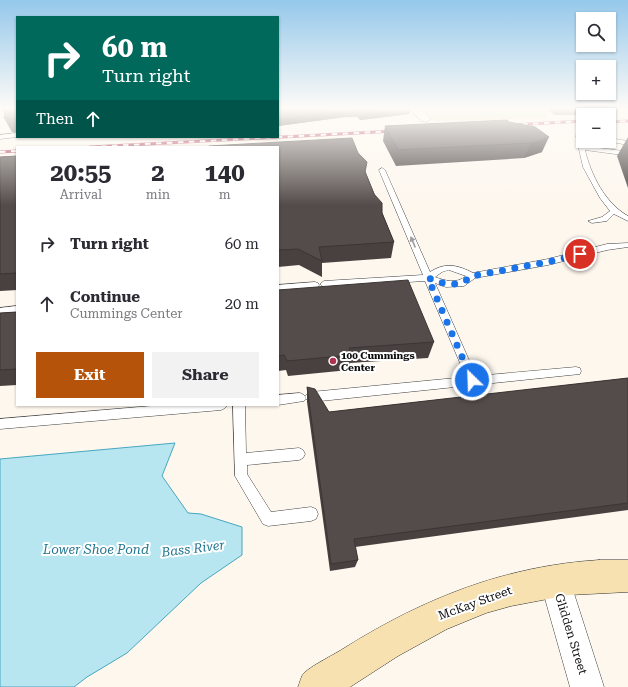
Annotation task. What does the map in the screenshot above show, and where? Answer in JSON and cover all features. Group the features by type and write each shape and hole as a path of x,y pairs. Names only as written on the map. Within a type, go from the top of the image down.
{"main road":[{"name":"McKay Street","path":"317,687 357,660 445,612 510,589 582,576 628,576"}],"street":[{"name":"Glidden Street","path":"554,581 587,687"}],"lane":[{"path":"616,141 628,143"},
{"path":"623,153 582,148 586,167 614,211 627,217"},
{"path":"382,170 472,380"},
{"path":"592,221 604,219 614,211"},
{"path":"279,288 428,278 446,284 464,283 472,276 548,262 606,247 628,245"},
{"path":"428,278 439,269 456,267 472,276"},
{"path":"0,311 16,309"},
{"path":"279,400 576,371"},
{"path":"0,424 209,406"},
{"path":"239,406 241,476 268,519 311,514"},
{"path":"241,460 299,454"}],"water":[{"name":"Lower Shoe Pond","path":"175,443 162,476 188,513 201,514 242,527 242,555 201,583 127,653 87,677 74,687 0,687 0,459"}],"building":[{"path":"297,141 353,141 358,153 367,162 365,172 374,194 382,203 382,213 394,242 319,247 322,261 298,249 279,250 279,146 209,146"},
{"path":"393,141 537,141 531,143 398,150"},
{"path":"16,156 16,273 0,274 0,157"},
{"path":"408,280 434,342 349,348 351,355 287,361 284,355 279,356 279,290"},
{"path":"16,312 16,369 0,370 0,313"},
{"name":"100 Cummings Center","path":"628,378 628,503 354,539 358,560 331,564 307,387 315,389 329,412"}],"railway":[{"path":"109,146 203,141"},
{"path":"0,152 16,151"}],"place":[{"name":"100 Cummings Center","path":"333,361"}],"route":[{"path":"472,380 428,278 446,284 464,283 472,276 508,268 548,262 580,254"}],"water label":[{"name":"Bass River","path":"193,548"}]}
